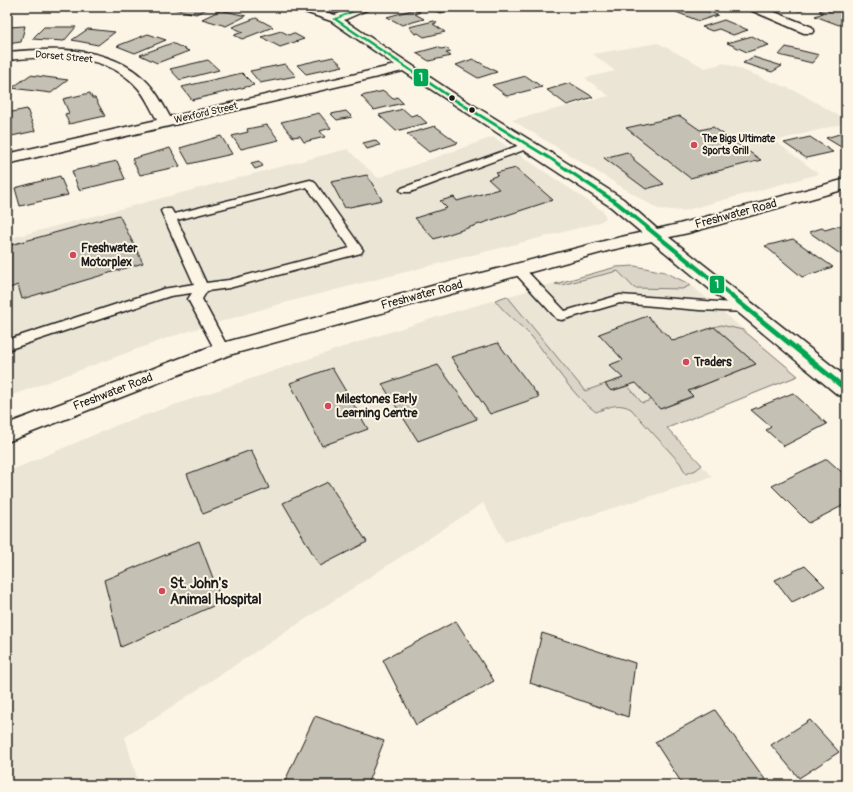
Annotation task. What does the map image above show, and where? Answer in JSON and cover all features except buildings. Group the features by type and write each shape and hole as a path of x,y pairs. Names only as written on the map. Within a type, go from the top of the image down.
{"street":[{"path":"300,7 335,19 404,67 617,203 846,389"},
{"path":"335,19 365,7"},
{"path":"752,7 808,30"},
{"name":"Dorset Street","path":"7,56 31,54 68,55 99,60 115,65 140,82 165,122"},
{"name":"Wexford Street","path":"7,159 404,67"},
{"name":"Freshwater Road","path":"7,433 222,350 608,245 655,235 846,184"}],"lane":[{"path":"406,190 528,145"},
{"path":"7,345 168,292 202,288 229,284 357,250 310,183 168,214 202,288"},
{"path":"518,269 562,316 620,299 699,306 747,308"},
{"path":"202,288 195,299 222,350"}],"shaded area":[{"path":"658,43 705,68 725,63 798,92 846,120 846,123 775,141 819,174 683,211 658,209 512,120 609,96 585,78 615,71 593,54"},
{"path":"493,137 603,211 606,218 598,223 276,305 170,337 7,397 7,239 347,149 378,178"},
{"path":"635,266 665,272 691,285 798,376 667,428 712,477 505,542 483,503 125,737 139,785 7,785 7,472 122,423 355,343 450,313 562,281 616,267"},
{"path":"635,266 665,272 691,285 682,289 634,288 618,271 561,285 555,284 616,267"},
{"path":"507,296 585,391 605,384 611,391 628,386 642,403 651,400 660,409 693,397 688,391 756,364 714,327 721,325 743,330 798,376 667,428 702,465 696,470 686,474 680,463 631,409 618,406 609,407 596,412 587,405 570,387 532,337 495,300"}],"transit line":[{"name":"1","path":"365,7 335,19 450,97 551,159 617,203 846,389"}],"place":[{"name":"The Bigs Ultimate Sports Grill","path":"694,145"},
{"name":"Freshwater Motorplex","path":"73,255"},
{"name":"Traders","path":"686,362"},
{"name":"Milestones Early Learning Centre","path":"328,406"},
{"name":"St. John's Animal Hospital","path":"162,591"}]}
